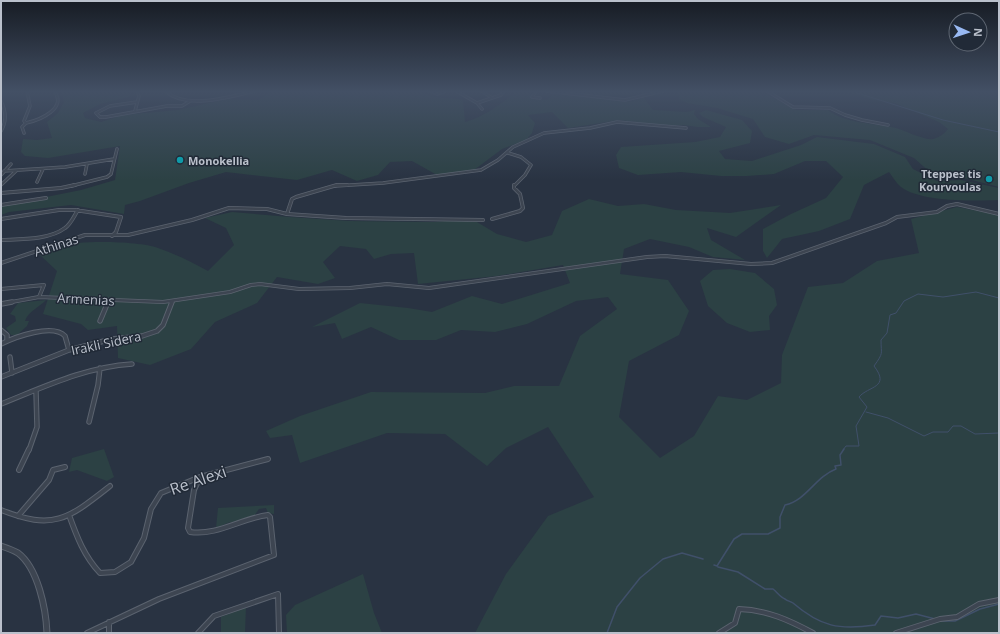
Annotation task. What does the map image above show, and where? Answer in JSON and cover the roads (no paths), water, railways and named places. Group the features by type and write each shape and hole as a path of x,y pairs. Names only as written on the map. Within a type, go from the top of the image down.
{"street":[{"path":"1,131 5,121"},
{"path":"24,133 22,127 26,123 34,121"},
{"path":"865,121 888,125"},
{"path":"287,214 292,199 337,185 384,183 427,176 481,170 508,153 513,146 544,133 590,128 617,122 686,128"},
{"path":"1,193 61,188 107,177 112,174 117,149"},
{"path":"492,219 520,211 522,208 520,194 514,188 514,184 525,175 531,165 521,157 508,153"},
{"path":"4,171 43,169 114,159"},
{"path":"1,175 11,164"},
{"path":"84,174 87,164"},
{"path":"36,182 43,169"},
{"path":"1,185 16,171"},
{"path":"1,205 46,198"},
{"name":"Armenias","path":"1,304 39,297 172,301 230,292 251,285 260,284 299,289 350,288 387,284 429,288 647,257 665,256 751,264 772,264 780,259 886,223 897,217 937,212 947,206 957,204 999,214"},
{"name":"Athinas","path":"1,263 85,235 128,235 171,225 229,208 267,209 287,214 346,218 483,220"},
{"path":"1,219 59,210 78,210 122,217 116,232 112,236"},
{"path":"1,240 28,238 57,232 65,228 78,210"},
{"path":"1,289 44,285 39,297"},
{"path":"100,321 109,300"},
{"name":"Irakli Sidera","path":"1,377 69,350 112,339 142,336 157,331 163,325 168,316 172,301"},
{"path":"1,330 7,335 7,341"},
{"path":"1,344 48,330 63,334 69,350"},
{"path":"10,357 12,373"},
{"path":"1,404 63,380 100,368 116,364 132,364"},
{"path":"89,422 98,385 100,368"},
{"path":"19,470 33,442 37,427 36,391"},
{"name":"Re Alexi","path":"69,515 83,553 92,566 100,573 115,572 131,562 139,549 144,538 151,509 161,493 200,478 268,459"},
{"path":"18,516 49,480 53,470 65,467"},
{"path":"87,633 159,598 274,555 270,517 267,514 207,532 195,534 190,532 188,528 194,490 200,478"},
{"path":"1,510 40,521 62,518 69,515 110,486"},
{"path":"1,546 20,555 29,566 41,597 47,619 47,633"},
{"path":"198,633 214,616 278,594 280,633"},
{"path":"896,633 940,619 957,616 979,604 999,600"},
{"path":"719,633 735,622 739,610 750,609 760,610 772,614 813,633"},
{"path":"109,622 109,633"}],"waterway":[{"path":"946,121 999,132"},
{"path":"843,450 846,446 859,446 856,426 867,407 859,397 879,383 879,373 874,366 881,353 881,340 887,333 890,315 896,313 904,301 918,294 943,297 976,292 999,298"},
{"path":"866,412 888,418 924,436 933,432 948,432 953,426 961,426 975,434 999,433"},
{"path":"714,565 717,566 734,539 742,534 768,534 780,528 780,517 785,505 793,502 805,494 822,477 836,469 835,466 841,465 840,455 844,449"},
{"path":"607,633 617,607 640,578 663,559 682,553 703,559"},
{"path":"718,567 738,572 765,589 773,589 803,611 822,622 831,625 841,627 875,625 881,616 898,618 916,614 935,619"},
{"path":"940,621 955,621 980,609 999,604"}],"place":[{"name":"Monokellia","path":"180,160"},
{"name":"Tteppes tis Kourvoulas","path":"989,179"}]}
